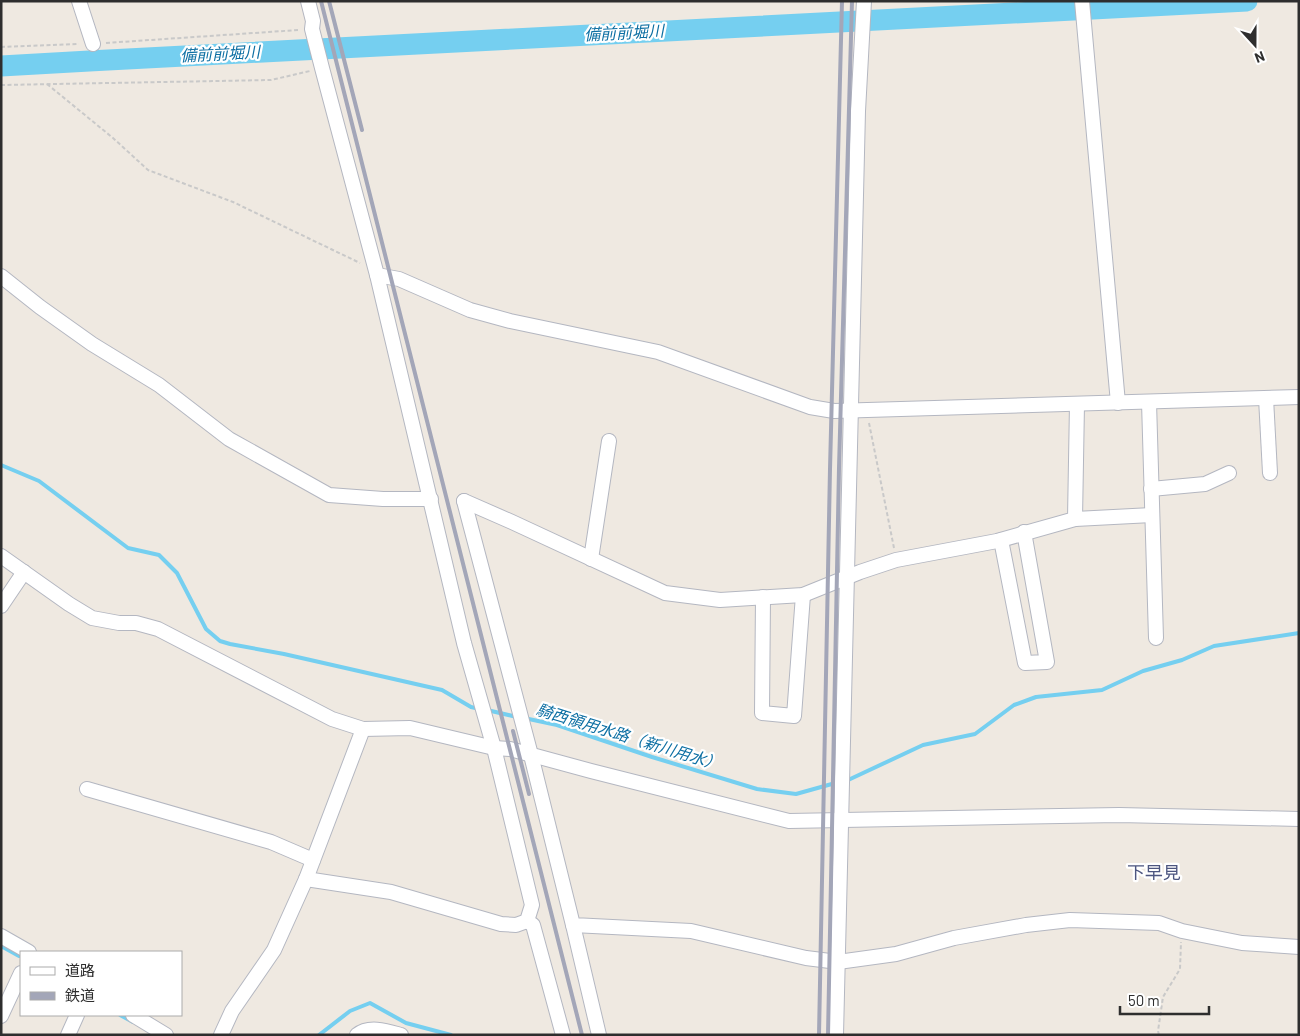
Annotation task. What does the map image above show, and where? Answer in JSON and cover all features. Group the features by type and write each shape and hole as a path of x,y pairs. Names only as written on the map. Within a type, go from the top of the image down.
{"street":[{"path":"79,1 93,44"},
{"path":"308,1 321,67 375,269 464,643 494,748 532,905 527,921"},
{"path":"1082,1 1118,403"},
{"path":"836,1035 858,111 864,2"},
{"path":"375,269 470,310 502,319 658,352 810,407 834,411 851,409 1299,398"},
{"path":"1,276 92,344 159,385 229,439 329,495 431,499"},
{"path":"1266,398 1270,473"},
{"path":"1149,402 1156,638"},
{"path":"1075,520 1077,404"},
{"path":"591,558 610,441"},
{"path":"1151,489 1205,484 1229,474"},
{"path":"599,1035 531,755 464,501 665,593 720,600 803,595 896,560 1001,540 1024,532 1075,520 1152,515"},
{"path":"1001,540 1025,664 1047,662 1024,532"},
{"path":"1,556 92,618 119,623 136,623 158,629 332,719 363,729 410,728 510,750 789,821 1119,814 1299,818"},
{"path":"1,606 24,572"},
{"path":"763,597 762,713 794,716 803,595"},
{"path":"221,1035 232,1011 274,950 306,879 363,729"},
{"path":"87,789 271,842 313,860"},
{"path":"306,879 392,892 502,924 516,925 527,921"},
{"path":"573,926 691,932 806,958 838,962 896,954 954,938 1026,925 1070,920 1159,923 1182,931 1242,943 1299,947"},
{"path":"527,921 533,925 563,1035"},
{"path":"1,936 27,951"},
{"path":"1,1016 20,975"},
{"path":"68,1035 77,1016"},
{"path":"135,1016 166,1035"},
{"path":"357,1035 363,1030 401,1035"}],"path":[{"path":"1,47 93,44 313,31"},
{"path":"1,85 271,80 321,67"},
{"path":"47,84 113,138 148,170 233,202 375,269"},
{"path":"866,409 896,560"},
{"path":"1159,1035 1163,997 1180,969 1182,931"}],"waterway":[{"name":"備前前堀川","path":"1,66 624,31 1247,1"},
{"name":"騎西領用水路（新川用水）","path":"1,465 39,481 128,548 159,555 177,573 206,629 220,641 442,690 471,707 480,709"},
{"name":"騎西領用水路（新川用水）","path":"846,781 923,745 975,734 1014,705 1036,697 1102,690 1143,671 1182,660 1214,646 1299,633"},
{"name":"騎西領用水路（新川用水）","path":"487,710 517,717"},
{"name":"騎西領用水路（新川用水）","path":"524,718 557,725 652,757 757,789 796,794 839,782"},
{"path":"1,946 19,956"},
{"path":"319,1035 350,1011 370,1003 406,1023 451,1035"},
{"path":"122,1016 133,1022"}],"railway":[{"path":"321,1 582,1035"},
{"path":"329,1 362,130"},
{"path":"819,1035 830,469 842,1"},
{"path":"828,1035 839,468 852,1"},
{"path":"513,731 529,794"}],"district":[{"name":"下早見","path":"1154,872"}]}
